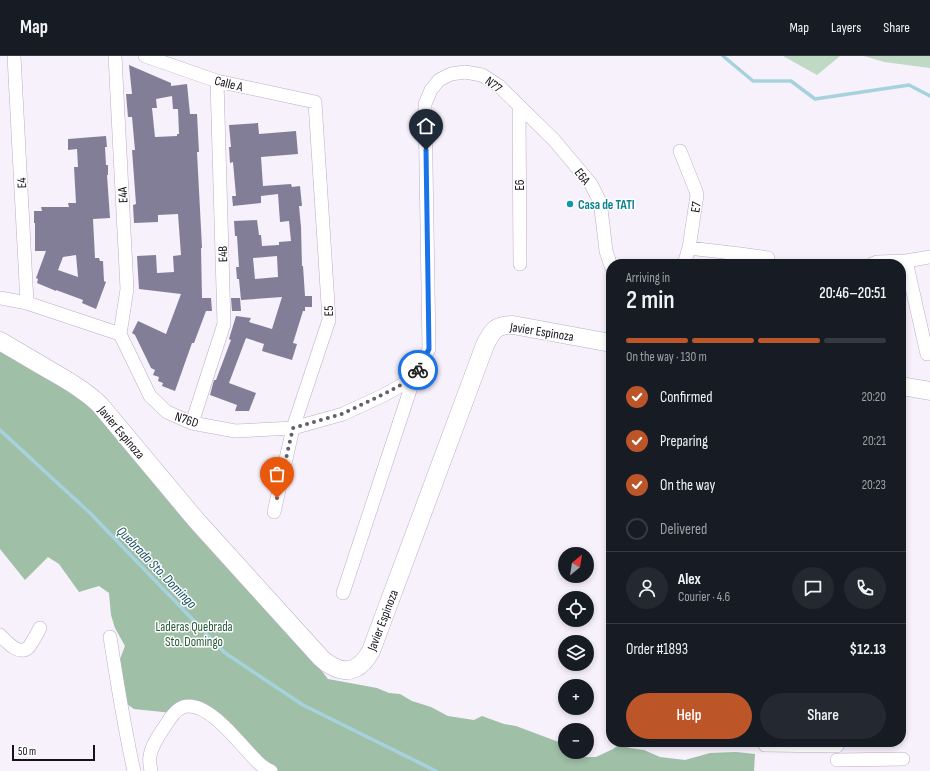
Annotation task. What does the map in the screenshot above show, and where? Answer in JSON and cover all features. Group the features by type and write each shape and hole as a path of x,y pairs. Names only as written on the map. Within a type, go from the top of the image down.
{"street":[{"name":"E4A","path":"115,56 127,289 120,334"},
{"name":"Calle A","path":"145,56 217,81 315,102"},
{"name":"E4","path":"14,59 27,303"},
{"name":"N77","path":"414,378 429,349 425,104 431,90 439,80 451,74 465,72 482,75 499,86 519,106"},
{"name":"E4B","path":"192,422 224,324 217,81"},
{"name":"E5","path":"274,512 293,428 329,320 315,102"},
{"name":"E6","path":"519,106 520,264"},
{"name":"E6A","path":"519,106 554,140 590,184 600,202 606,251 609,259"},
{"name":"E7","path":"680,152 697,195 689,248 686,259"},
{"path":"689,248 739,259 768,258"},
{"path":"927,354 906,261 930,257"},
{"path":"0,298 27,303 120,334"},
{"name":"Javier Espinoza","path":"0,341 79,387 90,395 196,520 321,658 332,666 340,669 351,670 360,666 367,659 371,651 490,335 498,327 513,325 606,342"},
{"name":"N76D","path":"120,334 150,396 167,412 192,422 235,430 293,428 342,414 414,378"},
{"path":"343,593 414,378"},
{"path":"906,387 930,391"},
{"path":"0,635 13,648 23,650 28,648 40,628"},
{"path":"110,637 134,771"},
{"path":"150,771 150,756 156,740 171,716 178,709 186,706 194,706 214,717 234,735 254,759 266,769 271,771"},
{"path":"836,747 837,766 903,759"}],"green space":[{"path":"783,56 840,56 817,75"},
{"path":"864,56 930,56 930,68 884,62"},
{"name":"Laderas Quebrada Sto. Domingo","path":"0,350 84,398 328,679 377,688 389,693 400,694 412,701 431,707 448,716 474,720 482,716 504,724 516,726 558,741 558,759 594,759 594,757 616,747 628,747 644,750 660,757 685,760 710,753 736,752 755,754 754,771 266,771 194,705 172,713 134,709 124,702 117,667 125,646 115,628 111,615 109,593 99,586 79,592 59,564 48,557 25,580 0,549"}],"building":[{"path":"129,65 171,83 171,86 187,84 190,114 197,114 199,152 197,152 202,248 202,298 211,298 212,311 206,311 194,343 192,343 175,391 162,386 163,383 158,381 159,377 153,375 155,370 151,368 135,335 132,333 138,321 166,334 181,294 139,289 137,256 156,255 157,273 174,272 173,256 181,255 178,214 158,215 158,222 134,223 133,205 136,204 132,150 135,150 132,117 128,117 126,94 132,94","holes":["172,96 173,109 178,109 179,134 177,134 177,136 155,137 152,108 157,108 156,99"]},
{"path":"258,123 259,134 296,131 298,154 261,157 263,186 291,184 292,187 300,186 302,206 299,206 305,296 312,296 312,307 305,307 305,311 303,311 293,343 297,344 292,360 262,351 264,344 246,338 229,383 256,393 249,411 235,411 237,405 210,395 214,380 216,380 231,340 229,339 236,316 251,318 249,322 272,329 282,297 241,300 239,279 237,279 236,267 239,267 237,236 235,236 234,221 257,220 262,246 279,245 279,242 291,241 289,221 280,222 278,194 261,196 261,203 233,206 232,196 236,196 233,162 230,163 229,147 231,147 229,125","holes":["277,256 278,277 255,279 253,258"]},
{"path":"106,136 107,147 105,147 106,165 108,165 107,175 110,218 93,219 95,258 99,258 100,261 103,261 104,281 106,282 96,309 82,303 83,300 37,283 38,279 36,278 46,251 35,251 34,211 42,211 41,207 69,207 68,203 76,203 74,167 78,167 77,149 68,150 68,139","holes":["76,255 78,277 58,270 63,257"]},
{"path":"231,298 240,298 241,311 232,311"}],"waterway":[{"path":"723,56 753,81 791,81 815,99 909,85 930,96"},
{"name":"Quebrada Sto. Domingo","path":"0,430 90,513 225,653 303,705 436,771"}],"way so far":[{"path":"277,498 293,428 342,414 414,378 418,370"}],"place":[{"name":"Casa de TATI","path":"570,204"}],"route":[{"path":"418,370 429,349 426,150"}]}
